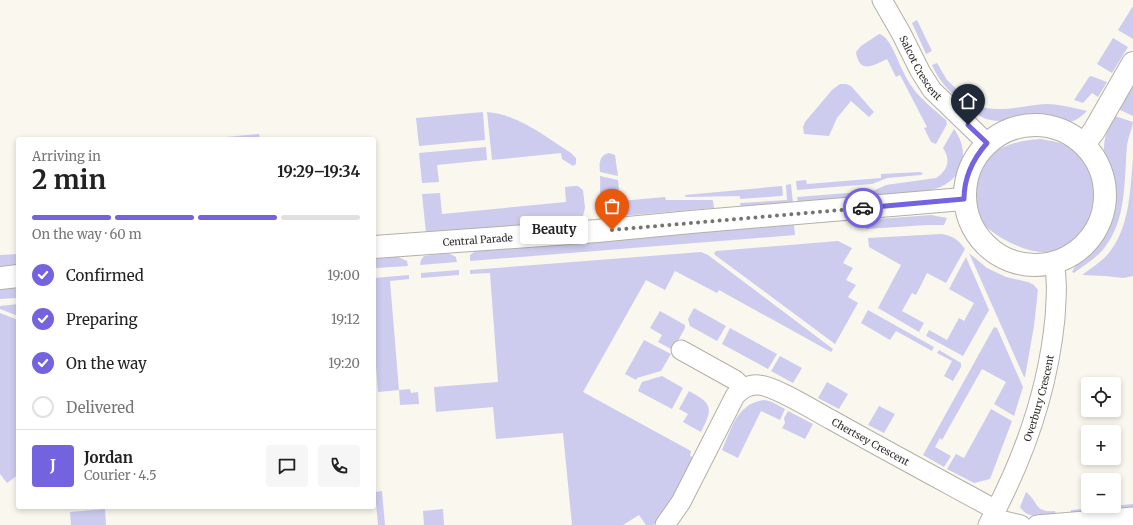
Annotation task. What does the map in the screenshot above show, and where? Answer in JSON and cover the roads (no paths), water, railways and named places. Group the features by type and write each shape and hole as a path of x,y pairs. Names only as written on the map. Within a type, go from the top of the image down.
{"street":[{"name":"Salcot Crescent","path":"882,0 920,71 932,90 987,143"},
{"path":"1084,144 1094,130 1133,63"},
{"path":"1034,125 1056,129 1084,144 1091,152 1101,171 1105,192 1104,211 1094,232 1087,242 1068,257 1054,263 1032,265 1021,264 1010,260 990,248 975,232 970,223 964,199 966,180 969,170 974,160 987,143 1000,134 1013,129 1034,125"},
{"name":"Central Parade","path":"376,247 597,231 964,199"},
{"name":"Overbury Crescent","path":"992,517 1014,471 1029,434 1047,370 1057,297 1057,282 1054,263"},
{"path":"0,278 16,276"},
{"path":"665,525 681,502 732,401 743,388 735,380 682,350"},
{"name":"Chertsey Crescent","path":"743,388 759,384 771,388 992,517 1021,525"},
{"path":"1037,525 1133,517"}],"place":[{"name":"Beauty","path":"612,230"}]}
